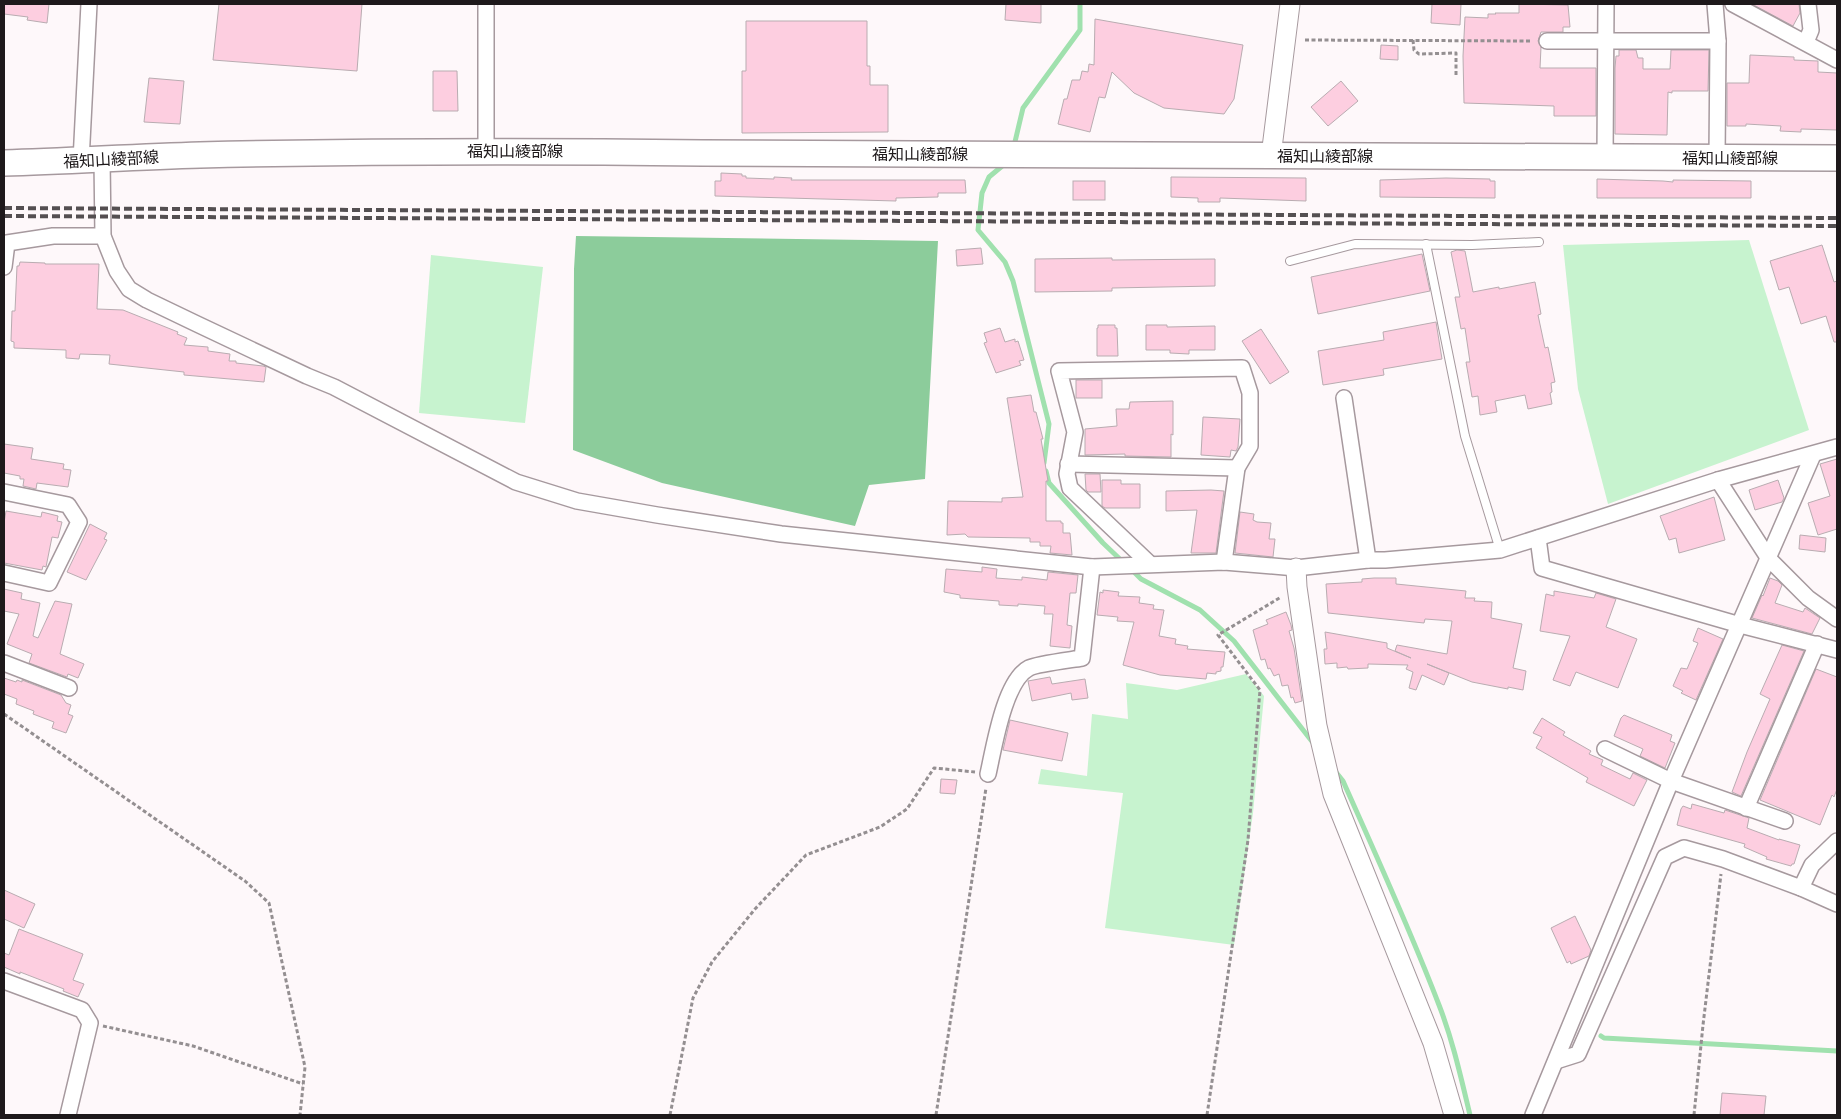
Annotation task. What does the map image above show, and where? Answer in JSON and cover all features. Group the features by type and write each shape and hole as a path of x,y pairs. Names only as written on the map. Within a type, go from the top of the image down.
{"main road":[{"name":"福知山綾部線","path":"4,163 208,155 486,152 1837,158"}],"street":[{"path":"89,4 91,160 103,236 117,271 129,289 298,372 334,387 516,482 577,501 657,516 781,534 1099,566 1224,562 1296,578 1368,560 1500,550 1718,480 1837,447"},
{"path":"486,4 486,152"},
{"path":"1271,156 1290,4"},
{"path":"1605,158 1606,4"},
{"path":"1715,4 1718,41 1717,157"},
{"path":"1733,4 1837,60"},
{"path":"1806,42 1810,30 1808,4"},
{"path":"1547,41 1718,41"},
{"path":"4,267 5,243 53,236 103,236"},
{"path":"1144,564 1070,488 1067,474 1075,432 1059,372 1242,368 1250,393 1250,446 1237,468 1224,562"},
{"path":"1344,398 1368,560"},
{"path":"1533,1115 1671,781 1769,560 1813,455"},
{"path":"1068,464 1237,468"},
{"path":"1718,480 1769,560 1808,598 1837,619"},
{"path":"4,492 68,505 78,522 49,583 4,573"},
{"path":"1538,538 1542,568 1740,625 1837,650"},
{"path":"988,774 1003,708 1015,683 1028,668 1082,658 1099,566"},
{"path":"1296,578 1317,726 1333,794 1433,1043 1454,1115"},
{"path":"1746,808 1817,644"},
{"path":"4,663 68,688"},
{"path":"1605,749 1671,781 1785,821"},
{"path":"1801,888 1812,865 1837,841"},
{"path":"1556,1061 1578,1054 1665,857 1684,848 1723,858 1837,904"},
{"path":"4,981 82,1010 90,1023 68,1115"}],"lane":[{"path":"1290,261 1355,244 1472,245 1539,242"},
{"path":"1426,244 1465,436 1500,550"}],"path":[{"path":"1306,40 1547,41"},
{"path":"1413,40 1414,50 1418,54 1456,54 1456,76"},
{"path":"1207,1115 1248,840 1260,690 1218,635 1296,578"},
{"path":"4,714 245,881 269,903 305,1067 300,1115"},
{"path":"670,1115 693,998 712,962 755,909 806,855 880,827 906,809 934,768 988,774 936,1115"},
{"path":"1694,1115 1723,858"},
{"path":"90,1023 194,1046 303,1084"}],"green space":[{"path":"576,236 938,241 925,479 869,485 855,526 662,483 573,450 574,269"},
{"path":"1749,240 1809,430 1608,504 1578,389 1563,245"},
{"path":"431,255 543,267 525,423 419,413"},
{"path":"1246,674 1264,696 1253,813 1234,945 1105,928 1123,793 1038,784 1041,769 1087,776 1092,714 1128,719 1126,683 1177,690"}],"building":[{"path":"4,4 49,4 47,23 27,20 28,17 4,14"},
{"path":"219,4 362,4 357,71 213,60"},
{"path":"1006,4 1041,4 1041,23 1005,20"},
{"path":"1432,4 1461,4 1460,25 1431,23"},
{"path":"1519,4 1568,5 1570,27 1563,27 1563,32 1541,32 1538,41 1541,47 1540,68 1596,68 1596,116 1554,116 1554,106 1464,103 1463,56 1465,17 1488,18 1488,14 1519,13"},
{"path":"1752,4 1799,4 1800,13 1793,26"},
{"path":"1095,19 1243,45 1234,99 1224,114 1164,108 1134,93 1112,72 1105,98 1099,97 1090,132 1058,124 1064,99 1067,99 1072,80 1080,80 1082,71 1088,72 1089,64 1094,65"},
{"path":"746,21 867,21 867,66 870,66 870,85 888,85 888,132 742,133 742,71 746,71"},
{"path":"1381,45 1398,46 1398,60 1380,59"},
{"path":"1619,50 1636,50 1638,58 1643,58 1643,69 1670,69 1671,50 1709,50 1708,91 1668,92 1667,135 1615,134 1615,68 1616,56 1619,56"},
{"path":"1750,55 1794,57 1794,60 1818,61 1818,72 1837,73 1837,130 1801,129 1801,132 1780,131 1781,126 1746,124 1746,126 1727,126 1727,83 1749,83"},
{"path":"433,71 457,71 458,111 433,111"},
{"path":"149,78 184,81 180,124 144,122"},
{"path":"1341,81 1358,101 1328,126 1311,107"},
{"path":"721,173 742,174 746,178 774,179 774,177 792,178 791,180 965,180 966,193 938,193 938,197 896,198 896,201 715,196 715,181 721,181"},
{"path":"1171,177 1306,178 1306,201 1220,198 1220,202 1198,202 1198,198 1171,197"},
{"path":"1490,179 1490,181 1495,181 1495,198 1380,197 1380,180"},
{"path":"1597,179 1673,182 1673,180 1751,181 1751,198 1597,198"},
{"path":"1073,181 1105,181 1105,200 1073,200"},
{"path":"1822,245 1834,282 1837,281 1837,342 1834,342 1826,316 1801,324 1789,287 1779,290 1770,261"},
{"path":"981,248 983,264 957,266 956,250"},
{"path":"1457,250 1465,251 1473,292 1535,282 1541,314 1538,315 1545,348 1548,347 1555,382 1551,383 1552,404 1528,409 1525,395 1495,401 1497,412 1480,415 1478,396 1472,397 1466,362 1470,362 1465,328 1461,329 1455,297 1460,297 1451,252"},
{"path":"1422,254 1430,291 1318,314 1311,277"},
{"path":"1112,258 1112,260 1215,259 1215,286 1112,288 1112,291 1035,292 1035,259"},
{"path":"20,262 99,264 97,309 123,310 178,332 177,334 187,338 184,345 208,347 208,351 230,354 229,361 266,367 264,382 184,375 184,372 109,364 110,355 80,354 79,359 66,358 66,350 14,348 14,342 11,341 12,311 15,311 17,266 19,266"},
{"path":"1436,322 1442,359 1383,369 1384,375 1323,385 1318,351 1384,340 1383,332"},
{"path":"1098,325 1115,325 1115,328 1117,328 1118,356 1097,356"},
{"path":"1146,325 1167,325 1167,327 1215,326 1215,350 1189,350 1189,354 1170,353 1170,350 1146,350"},
{"path":"1000,328 1005,342 1015,339 1015,342 1018,341 1024,360 1019,361 1021,365 996,373 984,343 987,342 984,333"},
{"path":"1261,329 1289,372 1270,384 1242,341"},
{"path":"1076,380 1102,380 1102,398 1076,398"},
{"path":"1031,395 1034,412 1036,412 1043,439 1041,439 1048,481 1046,481 1046,521 1061,521 1063,523 1063,533 1070,533 1072,555 1050,553 1051,546 1040,546 1040,542 1030,542 1030,538 968,537 965,534 947,535 948,501 1002,502 1002,498 1023,497 1007,398"},
{"path":"1173,401 1171,457 1125,456 1125,454 1085,455 1085,429 1117,426 1116,409 1129,409 1130,402"},
{"path":"1203,417 1240,419 1238,447 1236,451 1231,450 1230,457 1201,455"},
{"path":"4,444 33,448 31,459 64,464 63,469 71,470 68,487 37,483 36,489 23,486 24,479 20,479 20,476 4,473"},
{"path":"1837,459 1837,529 1818,535 1808,503 1830,496 1820,464"},
{"path":"1085,474 1100,474 1101,492 1088,492 1086,490"},
{"path":"1102,480 1121,480 1121,484 1140,484 1140,508 1105,508 1102,506"},
{"path":"1778,480 1784,498 1782,502 1755,510 1749,490"},
{"path":"1166,491 1224,491 1216,553 1191,553 1197,510 1166,511"},
{"path":"1714,497 1725,540 1679,553 1676,538 1669,540 1660,516"},
{"path":"6,511 41,517 42,512 58,516 57,521 62,522 58,538 52,537 46,567 43,566 42,570 4,563 4,523"},
{"path":"1240,512 1254,514 1253,520 1257,522 1271,523 1269,539 1275,539 1273,557 1235,553"},
{"path":"90,524 107,533 104,539 107,540 86,580 67,572"},
{"path":"1800,535 1826,538 1825,552 1799,549"},
{"path":"982,567 997,569 996,578 1022,580 1022,577 1047,580 1048,572 1078,575 1076,593 1070,593 1067,625 1072,626 1070,648 1050,646 1053,614 1044,614 1045,606 999,605 999,601 960,598 960,595 944,592 946,569 982,572"},
{"path":"1396,578 1396,584 1466,591 1465,598 1475,598 1474,601 1492,602 1491,618 1522,624 1513,668 1526,671 1523,690 1472,682 1427,664 1449,673 1444,685 1422,675 1416,690 1409,688 1413,672 1406,669 1408,665 1368,664 1368,668 1348,669 1347,667 1337,668 1337,663 1325,664 1324,649 1327,649 1325,632 1387,643 1387,648 1411,658 1395,651 1397,645 1447,654 1452,621 1425,619 1424,623 1328,613 1326,584 1362,582 1362,579"},
{"path":"1770,578 1782,585 1775,603 1803,612 1805,608 1820,618 1812,634 1752,618"},
{"path":"4,589 22,593 21,599 40,603 33,636 38,638 55,601 72,604 60,654 84,664 78,678 68,674 67,677 29,663 32,654 7,644 19,614 4,611"},
{"path":"1103,590 1119,592 1118,596 1140,597 1139,603 1154,605 1153,609 1164,610 1159,636 1176,639 1175,644 1188,646 1187,649 1225,652 1221,671 1216,672 1216,674 1207,673 1206,679 1160,675 1123,665 1134,622 1117,621 1118,617 1097,615 1100,592 1103,593"},
{"path":"1554,591 1594,598 1596,593 1616,599 1606,627 1637,639 1618,688 1576,672 1570,686 1553,680 1570,636 1540,631 1546,594 1554,596"},
{"path":"1286,612 1292,630 1289,631 1294,648 1302,701 1295,703 1293,697 1291,698 1288,685 1282,686 1279,674 1274,676 1270,668 1268,669 1265,659 1261,660 1253,630 1268,624 1266,620"},
{"path":"1698,628 1723,639 1696,700 1681,693 1683,691 1673,686 1681,668 1687,669 1698,643 1693,641"},
{"path":"1782,645 1804,651 1741,796 1732,792 1770,699 1760,694"},
{"path":"1816,669 1837,677 1837,789 1834,797 1832,795 1820,825 1760,800"},
{"path":"1050,677 1052,684 1085,679 1088,698 1072,700 1071,693 1032,701 1028,681"},
{"path":"4,678 16,682 17,680 22,682 22,680 61,695 66,703 71,705 68,714 73,716 66,733 52,728 54,722 33,714 34,711 16,704 17,699 4,694"},
{"path":"1624,715 1672,735 1670,741 1675,743 1665,768 1640,756 1643,749 1614,736"},
{"path":"1542,718 1565,732 1563,735 1591,751 1589,754 1603,760 1601,765 1630,779 1633,773 1647,780 1634,806 1586,782 1588,778 1536,748 1542,737 1533,733"},
{"path":"1010,720 1068,733 1062,761 1003,750"},
{"path":"941,779 957,780 955,794 940,793"},
{"path":"1692,804 1724,813 1725,810 1749,818 1747,828 1779,840 1800,845 1794,864 1791,866 1766,859 1767,857 1744,847 1745,844 1677,825 1683,806 1691,809"},
{"path":"4,890 35,904 24,928 4,919"},
{"path":"1575,916 1591,950 1589,956 1571,964 1570,961 1567,963 1551,928"},
{"path":"19,929 83,954 73,980 84,984 78,997 63,991 64,989 4,967 4,953 9,955"},
{"path":"1722,1093 1766,1096 1764,1115 1720,1115"}],"waterway":[{"path":"1014,146 1023,108 1080,30 1080,4"},
{"path":"1007,162 989,177 982,193 978,230 1005,262 1013,281 1049,424 1044,463"},
{"path":"1046,471 1049,483 1103,543 1124,563"},
{"path":"1130,568 1141,579 1200,610 1234,641 1314,744"},
{"path":"1335,771 1343,781 1439,1005 1470,1115"},
{"path":"1601,1036 1604,1038 1837,1051"}],"railway":[{"path":"4,208 1837,218"},
{"path":"4,216 1837,226"}]}
